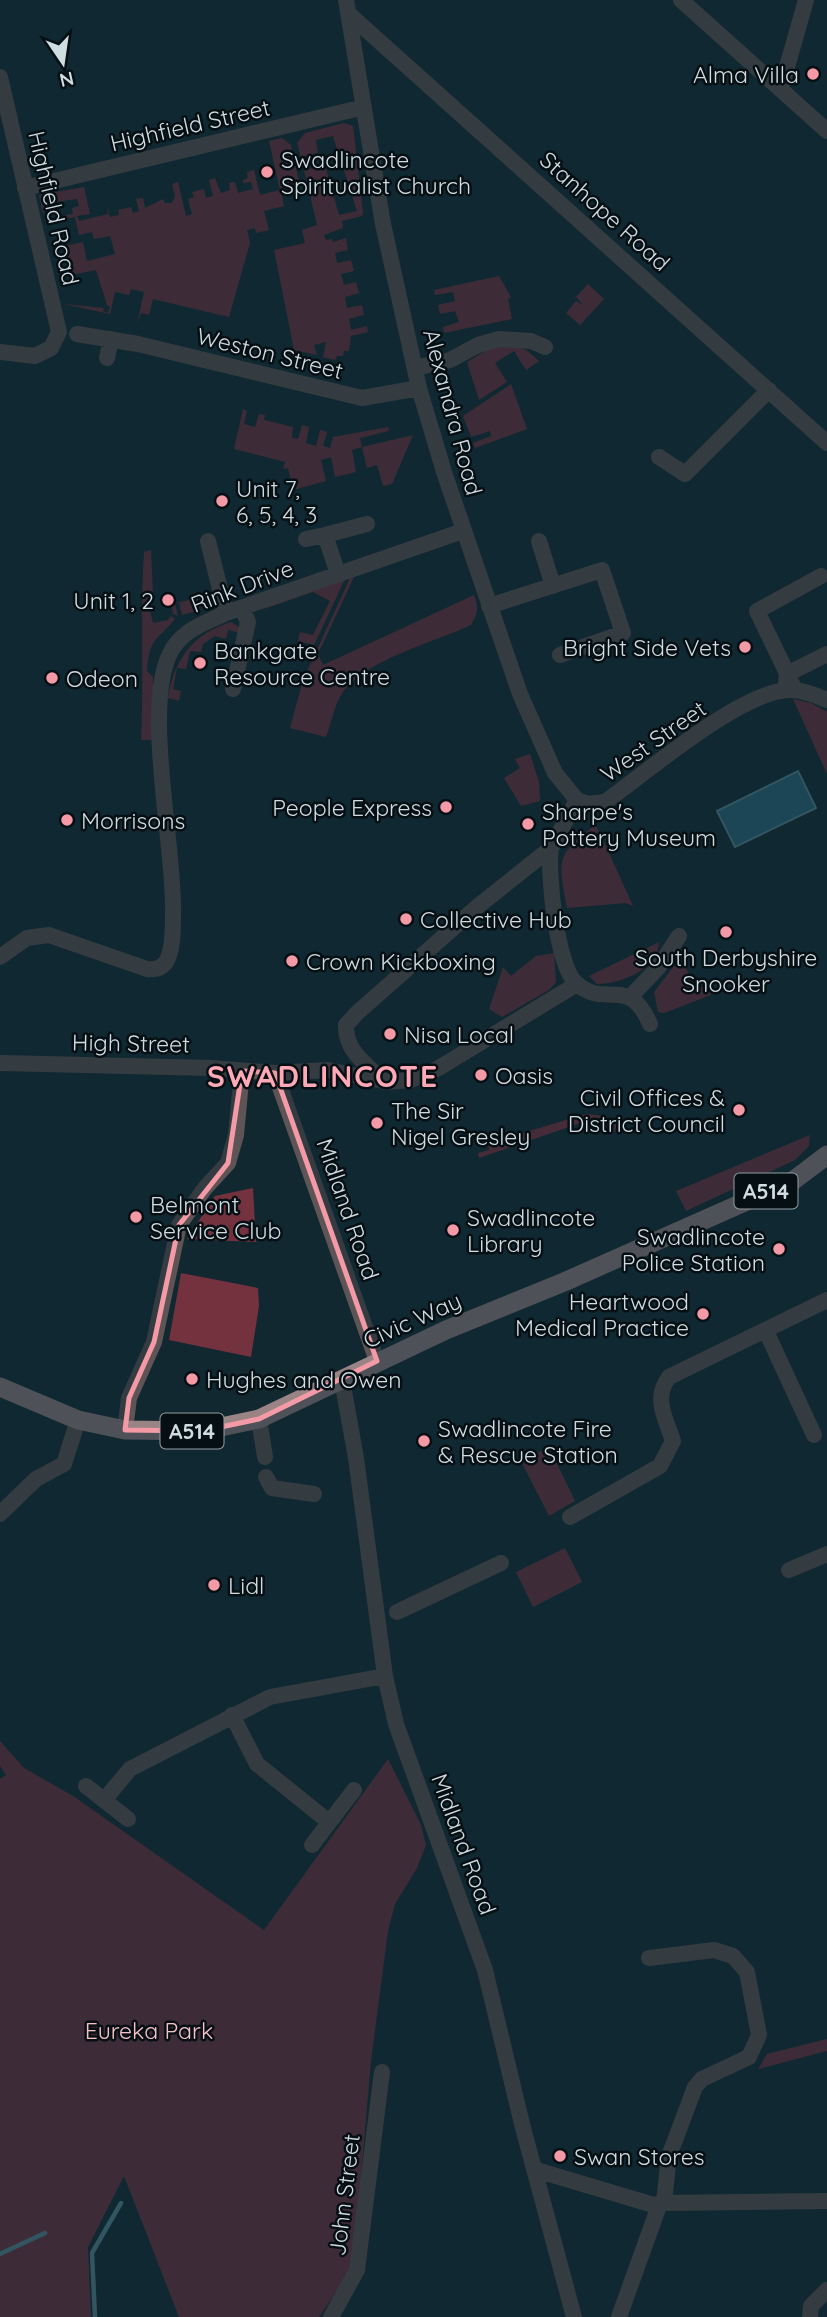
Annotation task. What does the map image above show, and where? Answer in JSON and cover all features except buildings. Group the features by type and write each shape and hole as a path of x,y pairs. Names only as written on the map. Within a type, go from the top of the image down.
{"main road":[{"name":"Civic Way","path":"0,1387 78,1420 125,1430 202,1431 259,1419 377,1362 793,1180 827,1155"}],"street":[{"path":"681,0 827,131"},
{"path":"781,88 806,0"},
{"name":"Alexandra Road","path":"348,8 383,224 419,388 463,531 520,694 561,783 577,800"},
{"name":"Stanhope Road","path":"348,8 827,443"},
{"name":"Highfield Road","path":"0,77 58,326 58,339 51,348 35,356 0,352"},
{"name":"Highfield Street","path":"25,188 364,107"},
{"name":"Weston Street","path":"77,334 111,339 362,398 419,388"},
{"path":"107,358 111,339"},
{"path":"415,368 450,360 478,345 499,340 531,341 545,347"},
{"path":"659,457 685,474 769,390"},
{"path":"306,539 367,524"},
{"name":"Rink Drive","path":"0,957 27,938 49,935 122,963 156,970 168,959 174,889 160,740 163,676 173,648 181,638 234,611 463,531"},
{"path":"325,535 338,574"},
{"path":"208,541 234,611 248,622 233,689"},
{"path":"539,541 553,586"},
{"path":"489,606 603,570 623,633 560,655"},
{"path":"821,576 758,611 789,685 827,700"},
{"name":"West Street","path":"577,800 587,804 605,802 693,737 743,707 789,685 827,654"},
{"path":"577,800 551,848 548,863 567,971 577,984 594,993 631,996 640,1003 650,1024"},
{"path":"551,848 437,940 345,1026 348,1044 354,1053 393,1082 436,1069 577,984"},
{"path":"631,996 658,968 679,936"},
{"name":"High Street","path":"0,1063 275,1073 328,1070 393,1082"},
{"path":"125,1430 129,1398 154,1342 178,1226 205,1188 228,1163 236,1135 242,1070"},
{"name":"Midland Road","path":"275,1073 377,1362"},
{"path":"570,1517 660,1466 673,1441 659,1398 661,1388 669,1377 827,1300"},
{"path":"766,1331 814,1435"},
{"name":"Midland Road","path":"342,1380 385,1676 396,1724 485,1970 574,2317"},
{"path":"259,1419 265,1457"},
{"path":"0,1514 36,1479 64,1464 78,1420"},
{"path":"266,1477 272,1488 314,1494"},
{"path":"789,1570 827,1554"},
{"path":"397,1612 501,1563"},
{"path":"105,1799 130,1769 270,1697 385,1676"},
{"path":"232,1715 257,1764 329,1822"},
{"path":"86,1786 128,1819"},
{"path":"312,1845 354,1790"},
{"path":"619,2317 660,2204 669,2156 695,2087 702,2079 749,2057 759,2035 747,1972 733,1956 714,1950 649,1958"},
{"name":"John Street","path":"331,2317 357,2270 382,2072"},
{"path":"536,2169 660,2204 827,2201"},
{"path":"810,2317 811,2306 827,2290"}],"highlighted area":[{"path":"242,1071 275,1073 377,1361 259,1419 202,1431 125,1430 129,1398 154,1342 179,1225 228,1163"}],"green space":[{"path":"344,123 353,126 363,212 362,216 342,221 343,228 324,235 326,240 332,239 333,242 346,238 348,250 335,253 337,263 351,260 354,271 341,274 344,285 356,282 359,293 345,297 347,308 362,305 364,315 349,319 351,330 367,326 368,332 351,336 349,351 344,351 343,356 337,356 335,360 323,357 326,342 314,345 317,355 294,350 274,250 305,243 302,230 317,225 304,170 325,165 339,215 357,211 333,136 316,140 318,153 301,157 297,143 305,133"},
{"path":"282,138 291,145 299,181 293,187 281,190 284,206 264,211 269,230 256,233 255,228 247,230 250,243 229,317 153,299 149,315 141,313 137,324 144,292 131,289 129,295 115,292 110,314 64,304 104,308 103,311 108,313 110,307 96,270 71,275 65,246 83,242 87,261 115,254 110,236 94,239 92,232 79,235 75,217 58,220 58,217 73,214 72,208 79,206 77,199 55,202 43,213 39,195 84,187 90,214 77,216 79,221 108,214 107,205 110,217 119,215 118,210 131,207 133,213 139,211 136,199 143,198 145,208 163,199 165,203 172,203 175,196 172,184 178,182 186,216 192,214 188,199 194,197 192,192 204,189 206,198 213,196 209,180 215,178 221,193 230,190 229,183 235,182 238,193 253,189 251,182 243,183 243,180 248,178 247,172 254,170 260,195 280,190 269,141"},
{"path":"499,276 511,297 508,299 512,319 444,333 443,327 459,322 455,311 440,314 438,305 455,301 453,292 435,295 434,290"},
{"path":"588,284 604,299 580,325 566,313 576,301 583,305 576,297"},
{"path":"512,345 526,350 539,361 526,370 514,351 495,363 507,382 479,400 467,362 493,346"},
{"path":"511,384 527,429 475,448 473,443 491,436 490,431 471,437 463,416"},
{"path":"243,409 247,411 244,424 255,427 259,414 265,415 264,420 293,427 292,438 298,439 302,425 309,427 306,443 316,446 320,430 327,432 323,446 330,448 333,437 388,427 389,431 360,438 362,447 352,450 356,472 335,477 331,457 321,460 326,481 293,490 288,468 283,469 285,462 234,449"},
{"path":"413,435 392,484 383,486 377,465 367,468 362,447"},
{"path":"151,550 153,596 147,598 153,623 168,620 171,616 175,619 155,640 150,651 147,671 153,677 153,740 141,740 144,552"},
{"path":"354,577 318,654 323,665 474,595 476,614 471,625 382,662 351,683 341,695 326,737 290,728 303,680 350,578"},
{"path":"345,579 314,645 298,641 300,632 313,635 330,601 313,592 267,608 257,621 268,606"},
{"path":"198,598 200,610 182,615 179,603 176,603"},
{"path":"175,603 178,616 173,613 171,604"},
{"path":"231,622 239,627 240,633 228,630 226,639 215,636 203,644 201,652 190,651 186,669 177,668 173,689 181,691 179,701 168,698 175,672 180,660 187,650 217,627"},
{"path":"793,699 811,703 827,712 827,774"},
{"path":"530,754 539,782 540,801 521,806 504,778 520,768 515,759"},
{"path":"595,825 633,906 626,903 567,908 561,868 563,860 572,844"},
{"path":"659,942 652,960 627,978 597,984 589,976"},
{"path":"554,953 556,982 549,990 502,1017 489,1009 503,967 511,976 536,956"},
{"path":"674,966 685,966 696,989 707,985 711,995 664,1013 658,1012 654,992"},
{"path":"810,1135 809,1146 795,1160 686,1211 676,1191"},
{"path":"253,1188 256,1242 187,1239 215,1196"},
{"path":"181,1273 258,1288 259,1306 251,1357 169,1340"},
{"path":"549,1447 575,1501 549,1516 521,1461"},
{"path":"565,1548 582,1582 533,1607 516,1572"},
{"name":"Eureka Park","path":"0,1741 24,1768 73,1796 264,1930 388,1759 421,1825 426,1845 417,1868 395,1904 388,1931 371,2061 353,2267 319,2317 179,2317 124,2176 88,2247 91,2317 0,2317 0,1779 6,1775 0,1766"},
{"path":"827,2039 827,2051 758,2069 767,2054"}],"shaded area":[{"path":"585,1114 605,1116 618,1124 614,1132 598,1123 583,1122 479,1158 478,1153 489,1150 488,1144"}],"water":[{"path":"798,771 816,808 735,847 717,811"}],"waterway":[{"path":"95,2317 92,2253 121,2203"},
{"path":"0,2254 45,2233"}],"place":[{"name":"Alma Villa","path":"813,74"},
{"name":"Swadlincote Spiritualist Church","path":"267,172"},
{"name":"Unit 7, 6, 5, 4, 3","path":"222,501"},
{"name":"Unit 1, 2","path":"168,600"},
{"name":"Bright Side Vets","path":"745,647"},
{"name":"Bankgate Resource Centre","path":"200,663"},
{"name":"Odeon","path":"52,678"},
{"name":"People Express","path":"446,807"},
{"name":"Morrisons","path":"67,820"},
{"name":"Sharpe's Pottery Museum","path":"528,824"},
{"name":"Collective Hub","path":"406,919"},
{"name":"South Derbyshire Snooker","path":"726,932"},
{"name":"Crown Kickboxing","path":"292,961"},
{"name":"Nisa Local","path":"390,1034"},
{"name":"Oasis","path":"481,1075"},
{"name":"Civil Offices & District Council","path":"739,1110"},
{"name":"The Sir Nigel Gresley","path":"377,1123"},
{"name":"Belmont Service Club","path":"136,1217"},
{"name":"Swadlincote Library","path":"453,1230"},
{"name":"Swadlincote Police Station","path":"779,1249"},
{"name":"Heartwood Medical Practice","path":"703,1314"},
{"name":"Hughes and Owen","path":"192,1379"},
{"name":"Swadlincote Fire & Rescue Station","path":"424,1441"},
{"name":"Lidl","path":"214,1585"},
{"name":"Swan Stores","path":"560,2156"}],"district":[{"name":"SWADLINCOTE","path":"323,1076"}]}
